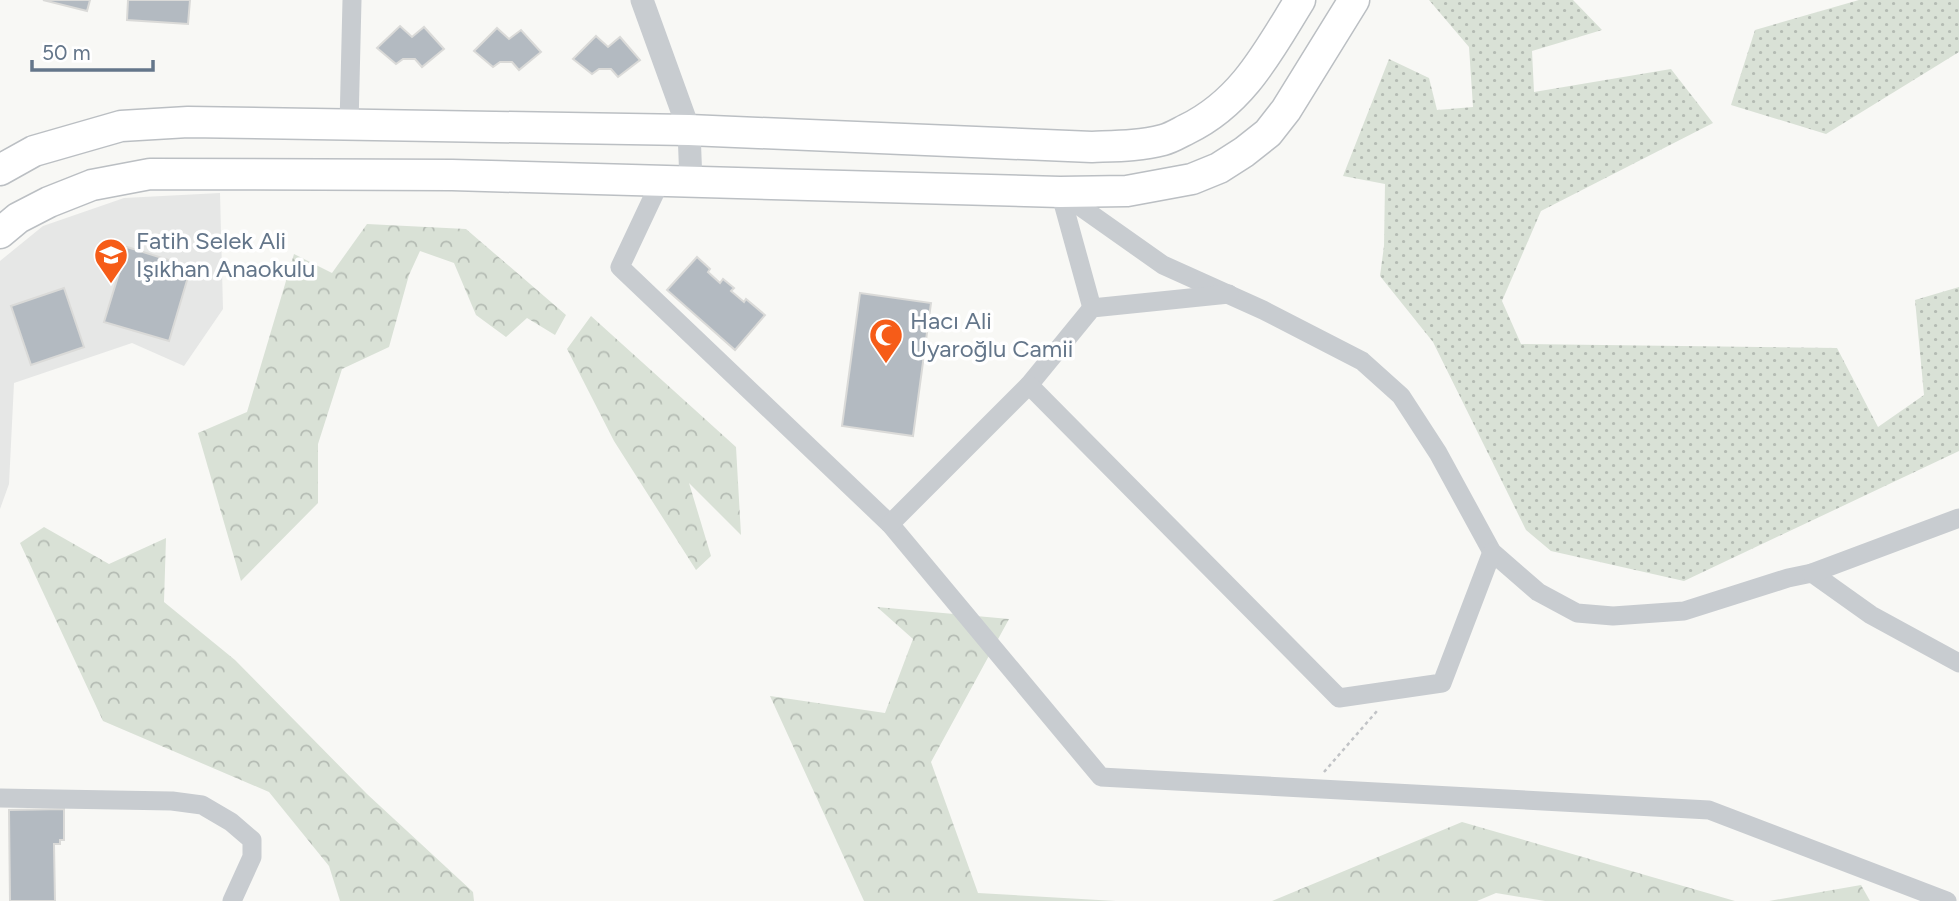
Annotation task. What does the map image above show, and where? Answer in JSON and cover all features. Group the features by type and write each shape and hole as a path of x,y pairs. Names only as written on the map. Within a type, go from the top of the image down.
{"main road":[{"path":"0,170 34,151 121,127 188,122 689,130 1129,146 1165,140 1197,124 1236,94 1254,74 1300,0"},
{"path":"0,233 19,218 49,202 92,185 150,174 452,175 1060,192 1127,191 1192,179 1219,168 1268,133 1286,110 1354,0"}],"street":[{"path":"349,125 352,0"},
{"path":"642,0 689,130 691,183"},
{"path":"660,182 620,267 890,524 1101,777 1709,810 1947,901"},
{"path":"1060,192 1163,265 1263,310 1362,361 1401,396 1438,453 1492,552 1538,592 1577,613 1613,616 1684,611 1812,573 1959,518"},
{"path":"1060,192 1092,308"},
{"path":"890,524 1028,385 1092,308 1229,294"},
{"path":"1028,385 1339,698 1442,683 1492,552"},
{"path":"1812,573 1871,615 1959,663"},
{"path":"0,798 172,801 202,805 231,822 252,840 252,857 232,901"}],"path":[{"path":"1310,788 1395,690"}],"shaded area":[{"name":"Fatih Selek Ali Işıkhan Anaokulu","path":"220,193 223,309 184,366 132,343 14,383 9,484 0,509 0,261 43,226 124,198"}],"green space":[{"path":"1429,0 1573,0 1602,30 1532,51 1534,92 1671,69 1713,123 1541,211 1502,301 1521,344 1837,348 1878,427 1924,395 1915,300 1959,287 1959,451 1684,581 1551,551 1526,530 1433,342 1380,276 1384,246 1385,184 1343,176 1389,59 1429,78 1437,110 1473,107 1469,47"},
{"path":"1859,0 1959,0 1959,52 1826,134 1731,105 1755,30"},
{"path":"367,224 466,229 566,315 555,335 527,318 506,337 476,315 454,263 420,251 409,275 389,347 342,369 318,444 318,503 241,581 198,433 247,412 294,254 332,273"},
{"path":"591,316 736,447 741,535 689,483 711,556 696,570 614,441 567,349"},
{"path":"44,527 109,564 166,538 164,602 235,660 367,794 473,892 474,901 340,901 329,866 269,792 103,721 20,543"},
{"path":"877,607 1009,619 931,762 978,893 1116,901 864,901 770,696 885,713 913,639"},
{"path":"1462,822 1735,901 1545,901 1496,893 1477,901 1272,901"},
{"path":"1861,885 1870,901 1769,901"}],"building":[{"path":"43,0 90,0 87,11"},
{"path":"128,0 190,0 188,24 127,20"},
{"path":"400,26 412,37 424,27 444,49 422,67 415,59 403,59 396,64 377,48"},
{"path":"497,28 509,39 521,30 541,52 519,70 512,62 500,62 493,67 474,51"},
{"path":"596,36 608,47 620,37 640,60 618,77 611,69 599,69 592,74 573,59"},
{"path":"127,247 191,267 169,341 104,322"},
{"path":"697,257 720,283 723,279 734,288 731,291 744,302 746,299 765,315 735,350 667,290"},
{"path":"64,288 84,347 31,365 11,306"},
{"name":"Hacı Ali Uyaroğlu Camii","path":"860,293 931,303 913,436 842,426"},
{"path":"64,809 64,840 60,840 60,844 54,844 55,901 10,901 9,810"}],"place":[{"name":"Fatih Selek Ali Işıkhan Anaokulu","path":"111,285"},
{"name":"Hacı Ali Uyaroğlu Camii","path":"886,365"}]}
